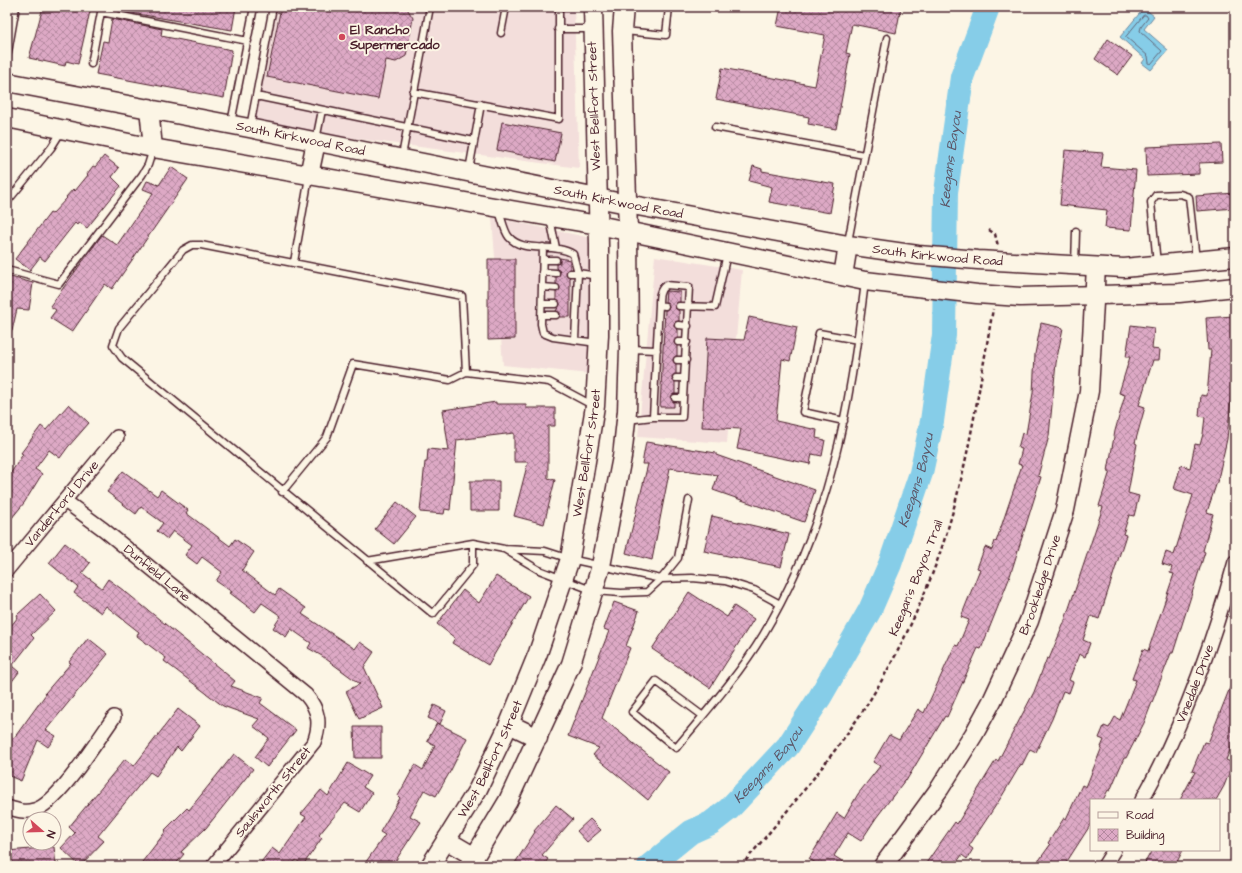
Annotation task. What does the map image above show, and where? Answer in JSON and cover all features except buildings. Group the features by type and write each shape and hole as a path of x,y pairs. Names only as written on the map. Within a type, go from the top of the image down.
{"main road":[{"name":"West Bellfort Street","path":"430,866 478,789 509,724 538,653 570,559 595,406 598,344 599,276 592,29 593,7"},
{"path":"446,840 472,861 508,801 571,664 601,566 622,458 626,420 629,349 628,232 622,31 624,7"},
{"path":"592,29 622,31"},
{"name":"South Kirkwood Road","path":"7,82 231,124 627,204 848,245 918,255 998,262 1124,268 1235,257"},
{"path":"149,108 153,148"},
{"name":"South Kirkwood Road","path":"7,118 153,148 550,218 598,225 865,281 995,296 1056,297 1179,293 1235,287"},
{"path":"309,175 316,142"},
{"path":"843,276 848,245"},
{"name":"Brookledge Drive","path":"883,866 940,788 974,734 992,701 1029,621 1065,510 1090,391 1096,295 1096,267"},
{"path":"509,724 538,738"}],"street":[{"name":"Vanderford Drive","path":"7,570 66,501 117,437"},
{"name":"Dunfield Lane","path":"66,501 103,529 247,647"},
{"name":"Vinedale Drive","path":"1143,799 1173,740 1202,668 1219,619 1235,562"},
{"name":"Saulsworth Street","path":"213,866 314,742 319,726 316,709 306,695 247,647"},
{"path":"7,807 21,812 36,810 52,801 114,717"},
{"path":"1104,866 1113,851"}],"lane":[{"path":"7,58 16,7"},
{"path":"231,124 254,7"},
{"path":"250,128 273,7"},
{"path":"401,158 430,7"},
{"path":"501,33 506,7"},
{"path":"413,92 559,119 559,7"},
{"path":"622,31 666,35 668,7"},
{"path":"91,64 101,10 248,41"},
{"path":"558,29 592,29"},
{"path":"848,245 887,38"},
{"path":"256,96 474,141"},
{"path":"469,172 481,104"},
{"path":"316,142 322,110"},
{"path":"715,127 864,155"},
{"path":"7,202 51,148 62,129"},
{"path":"7,270 58,284 142,174 148,165 153,148"},
{"path":"294,262 309,175"},
{"path":"1157,265 1151,202 1156,195 1180,194 1189,197 1196,262"},
{"path":"498,208 508,237 520,246 543,246 556,248 573,254 573,261 578,273 577,288 573,304 575,340"},
{"path":"550,218 556,248"},
{"path":"1075,266 1076,231"},
{"path":"466,372 462,296 201,245 192,245 183,250 119,328 113,346 122,358 282,492 433,614 473,565 474,543"},
{"path":"543,246 541,324 543,333 553,337 598,344"},
{"path":"680,306 716,307 728,252"},
{"path":"543,260 556,260"},
{"path":"542,272 556,273"},
{"path":"570,273 599,276"},
{"path":"703,716 656,681 632,712 676,748 703,716 762,636 780,604 799,567 825,500 844,421 858,340 865,281"},
{"path":"626,420 653,417 682,417 689,287 666,285 662,288 659,294 662,305 660,342 657,350 659,359 657,397 653,417"},
{"path":"542,288 556,288"},
{"path":"570,288 577,288"},
{"path":"542,304 556,304"},
{"path":"542,315 556,315"},
{"path":"678,325 688,326"},
{"path":"844,421 803,412 819,333 858,340"},
{"path":"678,342 687,342"},
{"path":"629,349 657,350"},
{"path":"677,360 686,360"},
{"path":"282,492 326,437 353,364 450,380 466,372 549,382 595,406"},
{"path":"676,378 684,378"},
{"path":"674,398 683,398"},
{"path":"504,549 539,570 594,591 621,594 647,592 661,579 678,558 689,500"},
{"path":"367,561 474,543 504,549 545,551 570,559 661,579 692,578 725,581 754,590 780,604"}],"path":[{"path":"989,230 995,234 999,249 998,262"},
{"name":"Keegan's Bayou Trail","path":"741,866 822,767 867,705 898,650 923,594 942,545 958,494 970,442 995,296"}],"shaded area":[{"path":"271,7 574,7 579,168 252,125"},
{"path":"492,217 591,238 590,374 503,365"},
{"path":"655,256 742,270 727,443 638,437"}],"water":[{"path":"1144,8 1154,16 1144,29 1168,50 1151,70 1142,63 1145,59 1120,37"}],"waterway":[{"name":"Keegans Bayou","path":"649,866 691,832 711,823 729,809 788,746 820,697 870,610 890,564 921,473 932,421 944,335 946,192 962,77 988,7"}],"place":[{"name":"El Rancho Supermercado","path":"342,37"}]}
